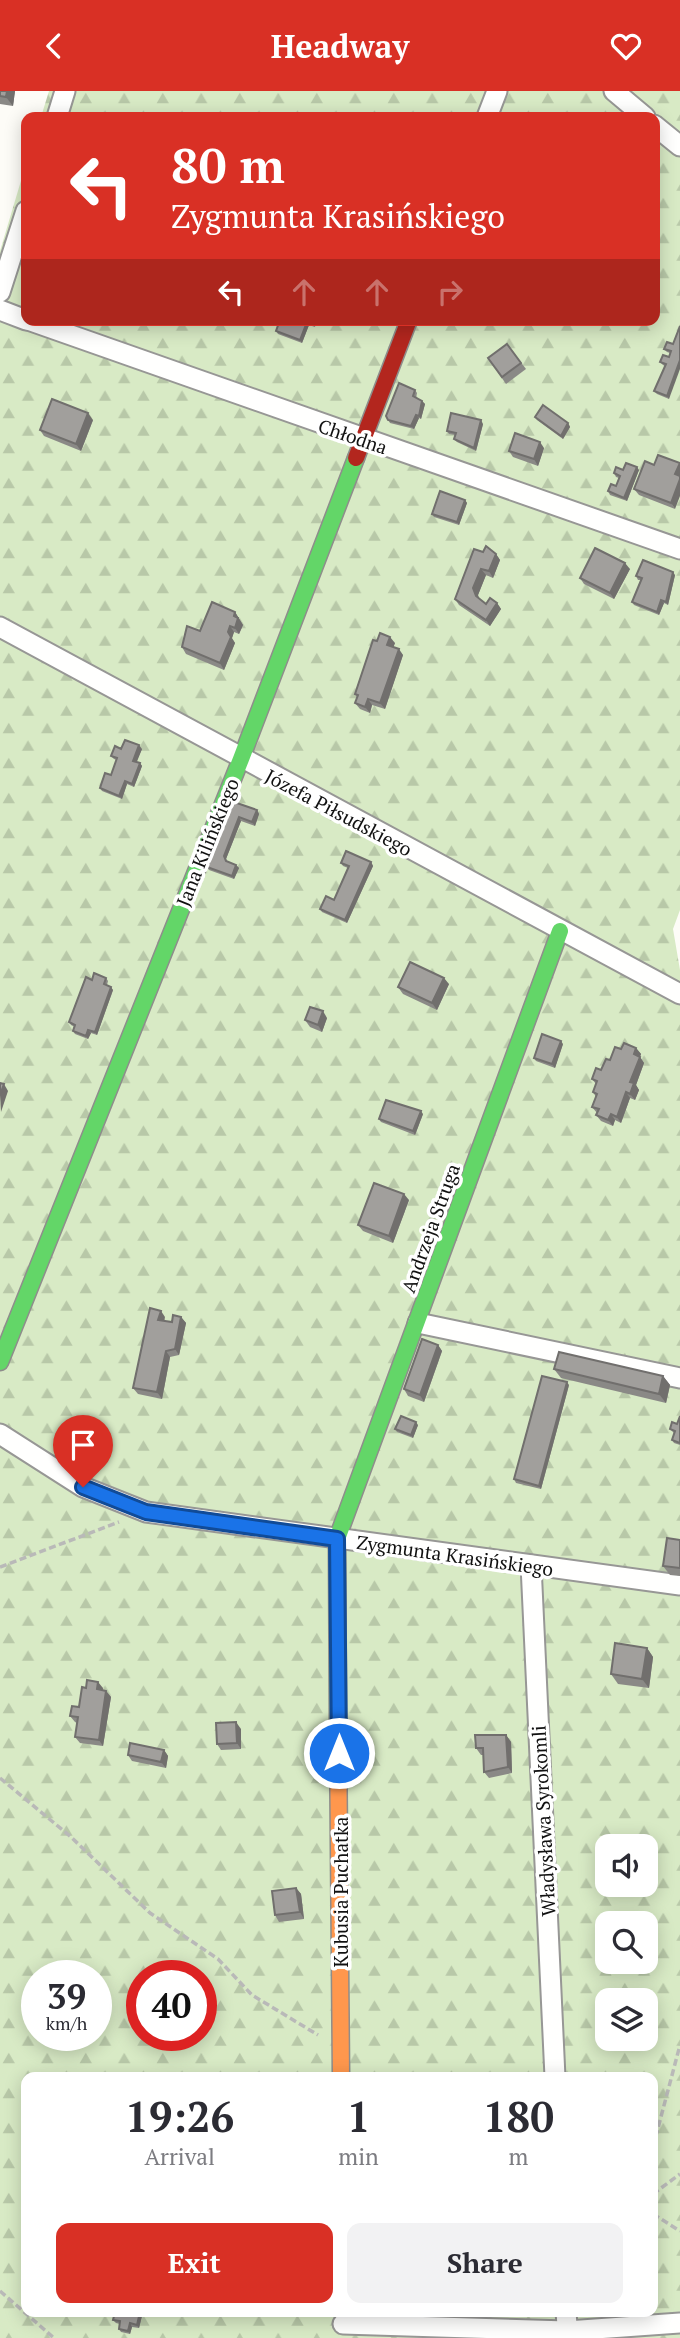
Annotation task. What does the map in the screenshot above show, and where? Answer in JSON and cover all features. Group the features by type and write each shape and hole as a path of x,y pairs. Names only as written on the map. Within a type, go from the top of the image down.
{"street":[{"path":"59,112 65,91"},
{"path":"489,112 497,91"},
{"path":"614,91 639,112"},
{"path":"660,130 680,146"},
{"path":"0,292 21,227"},
{"name":"Chłodna","path":"0,310 21,318"},
{"name":"Chłodna","path":"44,326 680,549"},
{"name":"Jana Kilińskiego","path":"0,1362 240,759 407,326"},
{"name":"Józefa Piłsudskiego","path":"0,628 680,994"},
{"name":"Andrzeja Struga","path":"337,1539 560,931"},
{"path":"418,1323 680,1378"},
{"name":"Zygmunta Krasińskiego","path":"0,1434 83,1487 146,1512 680,1585"},
{"name":"Kubusia Puchatka","path":"337,1539 341,2072"},
{"name":"Władysława Syrokomli","path":"531,1565 555,2072"},
{"path":"343,2324 567,2327 680,2323"}],"path":[{"path":"0,1567 146,1512"},
{"path":"0,1778 71,1837 150,1913 218,1959 252,1995 341,2046"},
{"path":"658,2128 680,2045"},
{"path":"658,2190 680,2174"},
{"path":"658,2217 680,2231"},
{"path":"0,2291 21,2309"},
{"path":"30,2317 54,2338"}],"green space":[{"path":"49,91 680,91 680,910 673,929 680,970 680,2338 0,2338 0,251 21,181 21,326 660,326 660,112 43,112"}],"building":[{"path":"0,91 7,91 6,97 0,96"},
{"path":"278,326 305,326 300,340 276,331"},
{"path":"680,326 680,360 667,396 654,391 666,364 660,362 663,355 669,357 671,351 664,349 667,342 673,344"},
{"path":"507,344 521,363 502,377 488,358"},
{"path":"399,383 415,390 413,396 422,401 419,416 416,415 411,426 388,420 386,416"},
{"path":"52,399 88,413 76,444 40,430"},
{"path":"543,405 568,423 561,436 535,417"},
{"path":"451,413 481,420 474,448 454,439 456,433 447,431"},
{"path":"515,433 540,442 534,459 509,451"},
{"path":"658,455 680,463 675,474 680,476 680,479 671,503 634,489 645,461 654,465"},
{"path":"626,463 637,467 624,498 608,491 611,484 616,486 620,476 614,473 616,467 623,470"},
{"path":"440,491 465,500 457,522 432,514"},
{"path":"486,546 496,554 489,571 481,569 473,588 476,596 486,604 490,598 497,603 486,620 455,599 474,549 483,552"},
{"path":"595,548 625,563 610,593 580,578"},
{"path":"643,560 673,572 666,602 661,600 657,612 632,602 642,578 636,576"},
{"path":"212,602 235,612 234,616 238,618 235,628 230,626 228,632 231,637 220,663 182,647 187,626 200,631"},
{"path":"380,633 390,637 387,645 399,649 380,703 368,699 365,707 355,703 358,695 355,694 373,640 377,641"},
{"path":"125,740 139,745 133,761 140,763 132,784 125,781 119,796 100,788 105,773 111,775 117,758 111,756 115,746 121,749"},
{"path":"231,801 257,810 252,822 239,817 224,856 226,861 236,865 232,876 207,867"},
{"path":"346,851 371,862 345,920 320,909 326,896 334,900 349,866 341,863"},
{"path":"410,962 444,978 432,1003 398,987"},
{"path":"94,973 106,978 104,984 111,987 95,1032 88,1030 86,1036 73,1031 75,1025 69,1022 86,977 92,980"},
{"path":"310,1007 323,1011 318,1025 305,1020"},
{"path":"542,1034 561,1041 552,1064 534,1058"},
{"path":"624,1043 636,1048 634,1054 640,1057 630,1082 634,1083 630,1094 626,1092 617,1117 611,1114 608,1120 596,1115 599,1109 592,1107 597,1094 593,1092 597,1081 592,1079 596,1068 601,1070 606,1059 610,1060 615,1047 621,1049"},
{"path":"386,1100 421,1111 413,1131 379,1119"},
{"path":"374,1183 404,1194 389,1236 358,1225"},
{"path":"150,1308 161,1311 158,1320 172,1322 173,1315 181,1317 175,1349 166,1351 157,1392 133,1388"},
{"path":"422,1339 438,1345 420,1395 404,1389"},
{"path":"559,1352 663,1376 659,1394 554,1369"},
{"path":"542,1376 567,1382 539,1486 514,1479"},
{"path":"401,1416 416,1422 411,1435 395,1429"},
{"path":"680,1416 680,1443 672,1440 675,1431 670,1429 672,1422 677,1424"},
{"path":"667,1538 680,1540 680,1568 663,1566"},
{"path":"615,1643 647,1648 642,1679 611,1674"},
{"path":"87,1680 98,1682 97,1689 106,1691 99,1740 75,1737 78,1717 70,1716 72,1706 79,1707 82,1687 86,1688"},
{"path":"236,1722 237,1743 217,1744 216,1723"},
{"path":"475,1735 506,1735 508,1767 484,1772 483,1748 476,1748"},
{"path":"130,1743 164,1750 161,1762 128,1755"},
{"path":"296,1888 300,1912 275,1915 272,1891"},
{"path":"114,2317 139,2317 137,2325 130,2323 128,2331 119,2329 120,2321 113,2320"}],"traffic: fast":[{"path":"0,1362 241,759 356,458"},
{"path":"338,1732 337,1539 560,931"}],"traffic: slow":[{"path":"338,1732 341,2072"}],"traffic: jam":[{"path":"356,458 407,326"}],"route":[{"path":"83,1487 146,1512 187,1520 337,1539 339,1753"}]}
